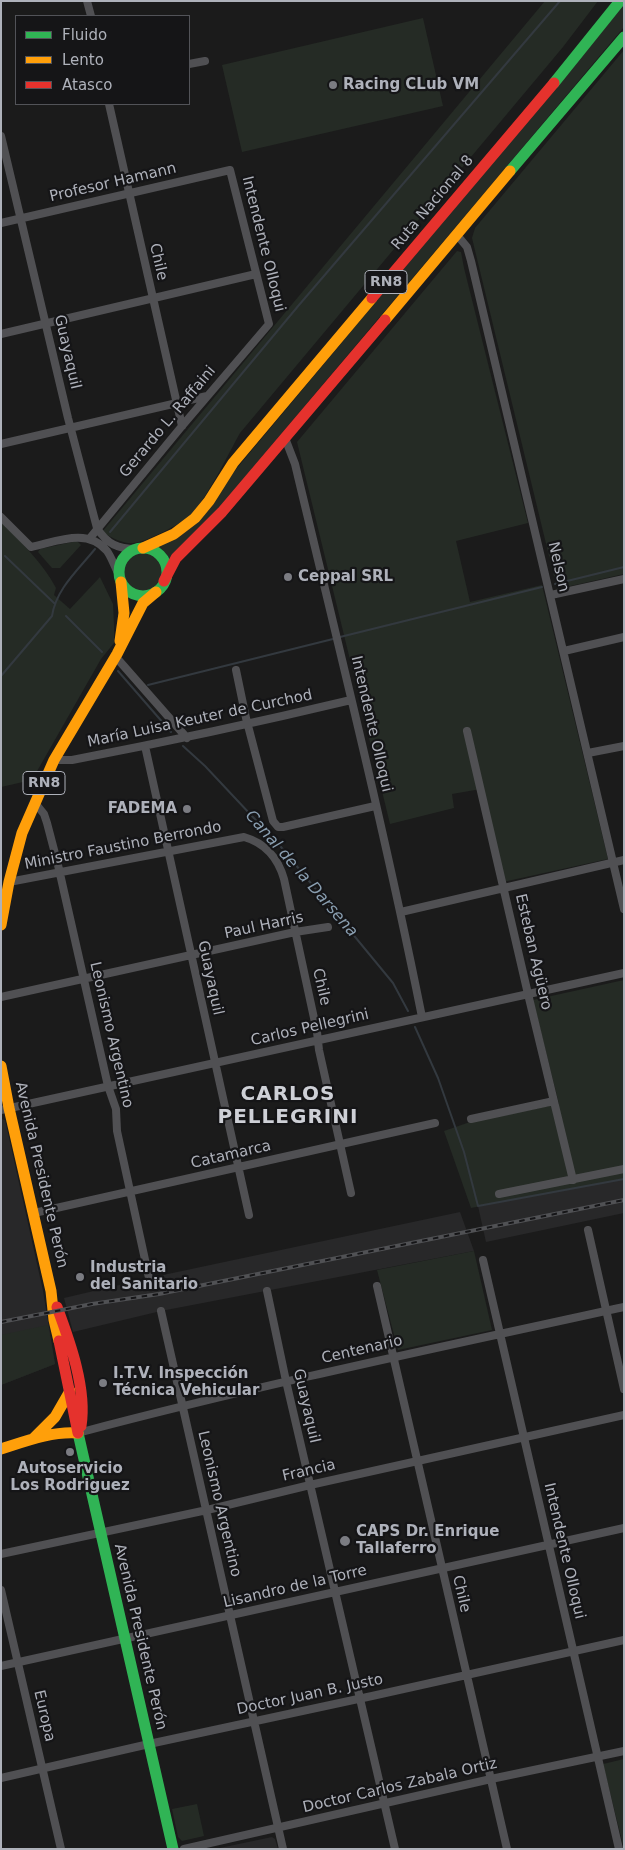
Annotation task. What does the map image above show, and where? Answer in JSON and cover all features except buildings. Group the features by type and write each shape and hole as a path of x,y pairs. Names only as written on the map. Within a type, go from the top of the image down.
{"main road":[{"name":"Ruta Nacional 8","path":"139,549 178,532 204,508 233,463 573,60 620,1"},
{"name":"RN8","path":"1,925 6,889 22,833 34,803 54,760 116,655 143,603 164,582 176,558 222,512 286,438 624,37"},
{"name":"RN8","path":"116,655 124,613 120,579 121,562 124,556 139,549"},
{"path":"139,549 155,552 160,556 166,568 164,582"},
{"path":"120,579 130,592 136,595 156,592"},
{"name":"Avenida Presidente Perón","path":"1,1066 5,1109 34,1213 78,1432 173,1849"},
{"name":"Avenida Presidente Perón","path":"51,1291 64,1325 82,1401 84,1419 78,1432"},
{"path":"32,1439 45,1429 67,1400 70,1392"},
{"path":"6,1448 32,1439 65,1432 78,1432"},
{"path":"6,1448 19,1448 67,1438 78,1432"}],"street":[{"path":"87,1 90,15"},
{"path":"190,64 206,61"},
{"name":"Chile","path":"109,105 182,426"},
{"name":"Guayaquil","path":"1,136 97,528 108,543 124,549 139,549"},
{"name":"Profesor Hamann","path":"1,223 230,170"},
{"name":"Intendente Olloqui","path":"230,170 269,324"},
{"name":"Nelson","path":"457,235 467,247 471,261 624,909"},
{"path":"1,334 256,274"},
{"name":"Gerardo L. Raffaini","path":"90,538 269,324"},
{"path":"1,444 207,396"},
{"name":"Intendente Olloqui","path":"286,438 296,464 401,912 422,1017"},
{"path":"1,518 31,547 80,536 90,538 107,551 120,579"},
{"path":"551,595 624,578"},
{"path":"564,651 624,637"},
{"path":"116,655 186,738"},
{"path":"236,670 248,725 273,820 278,827 283,828 375,806"},
{"name":"María Luisa Keuter de Curchod","path":"54,760 72,760 186,738 351,700"},
{"name":"Esteban Agüero","path":"467,731 573,1180"},
{"name":"Guayaquil","path":"145,746 249,1215"},
{"path":"588,753 624,746"},
{"name":"Leonismo Argentino","path":"34,803 44,814 60,871 108,1086 116,1109 117,1131 149,1278"},
{"name":"Ministro Faustino Berrondo","path":"6,889 60,871 244,837 259,843 267,850"},
{"name":"Chile","path":"267,850 281,868 351,1193"},
{"path":"401,912 624,860"},
{"name":"Paul Harris","path":"1,997 295,932 328,927"},
{"name":"Carlos Pellegrini","path":"5,1109 624,972"},
{"path":"471,1119 554,1101"},
{"name":"Catamarca","path":"34,1213 435,1123"},
{"path":"499,1194 624,1169"},
{"path":"588,1230 624,1388"},
{"name":"Intendente Olloqui","path":"483,1260 619,1849"},
{"name":"Chile","path":"378,1286 506,1849"},
{"name":"Guayaquil","path":"267,1290 286,1381 395,1849"},
{"name":"Centenario","path":"78,1432 286,1381 624,1307"},
{"name":"Leonismo Argentino","path":"161,1311 284,1849"},
{"name":"Francia","path":"1,1554 207,1510 624,1415"},
{"name":"Lisandro de la Torre","path":"1,1666 624,1528"},
{"name":"Europa","path":"1,1590 61,1849"},
{"name":"Doctor Juan B. Justo","path":"1,1778 624,1640"},
{"name":"Doctor Carlos Zabala Ortiz","path":"184,1849 624,1750"}],"shaded area":[{"path":"545,1 598,1 563,47 240,433 211,486 192,513 181,522 159,534 136,543 118,540 102,532"},
{"path":"624,5 624,27 212,516 169,559 157,546 227,480"},
{"name":"Racing CLub VM","path":"423,18 443,106 242,152 222,65"},
{"path":"624,50 624,574 557,589 472,238 475,228"},
{"path":"457,251 461,252 528,523 456,541 470,602 542,585 608,859 503,882 481,789 452,794 454,808 390,824 297,442"},
{"path":"1,522 38,561 56,588 54,595 70,609 100,577 113,604 114,643 101,659 32,780 1,787"},
{"path":"77,541 81,545 60,568 52,568 38,552 40,549"},
{"path":"142,551 156,557 162,571 156,585 142,591 128,585 122,571 128,557"},
{"path":"624,980 624,1179 471,1208 444,1131 470,1122 559,1104 533,1000"},
{"path":"1,1119 5,1120 43,1291 55,1364 1,1385"},
{"path":"624,1179 624,1213 486,1242 478,1206"},
{"path":"460,1212 474,1251 161,1311 73,1332 64,1298 149,1278"},
{"path":"474,1251 492,1330 398,1350 377,1270"},
{"path":"48,1325 55,1364 1,1385 1,1335"},
{"path":"624,1759 624,1849 603,1764"},
{"path":"197,1804 204,1836 182,1841 178,1837 172,1809"},
{"path":"272,1837 275,1839 278,1849 215,1849"}],"waterway":[{"path":"110,532 299,305 560,1"},
{"path":"1,676 52,616 54,606 63,588 95,549"},
{"name":"Canal de la Darsena","path":"5,556 54,603"},
{"path":"555,584 624,567"},
{"path":"340,637 542,587"},
{"name":"Canal de la Darsena","path":"66,616 102,652"},
{"path":"148,685 333,639"},
{"name":"Canal de la Darsena","path":"118,671 171,732"},
{"name":"Canal de la Darsena","path":"183,746 205,766 281,847 393,983 408,1011"},
{"name":"Canal de la Darsena","path":"415,1027 438,1078 464,1152 478,1206 624,1179"}],"railway":[{"path":"1,1322 92,1304 159,1294 624,1200"}],"traffic: fast":[{"path":"554,83 620,1"},
{"path":"510,171 624,37"},
{"path":"143,548 152,550 160,555 165,563 167,572 165,581 160,589 152,594 143,596 134,594 126,589 121,581 119,572 121,563 126,555 134,550 143,548"},
{"path":"78,1433 173,1849"}],"traffic: slow":[{"path":"385,320 510,171"},
{"path":"143,548 174,534 195,518 209,501 233,463 372,298"},
{"path":"120,641 124,613 121,582"},
{"path":"1,925 9,882 22,833 54,760 117,654 143,603 156,592"},
{"path":"1,1066 51,1291 54,1320 59,1341"},
{"path":"34,1438 55,1417 70,1391"},
{"path":"1,1449 49,1435 78,1433"}],"traffic: jam":[{"path":"372,298 554,83"},
{"path":"164,581 176,558 222,512 385,320"},
{"path":"57,1307 76,1366 82,1397 81,1426"},
{"path":"59,1341 78,1433"}],"place":[{"name":"Racing CLub VM","path":"333,85"},
{"name":"Ceppal SRL","path":"288,577"},
{"name":"FADEMA","path":"187,809"},
{"name":"Industria del Sanitario","path":"80,1277"},
{"name":"I.T.V. Inspección Técnica Vehicular","path":"103,1383"},
{"name":"Autoservicio Los Rodriguez","path":"70,1452"},
{"name":"CAPS Dr. Enrique Tallaferro","path":"345,1541"}],"district":[{"name":"CARLOS PELLEGRINI","path":"288,1106"}]}
